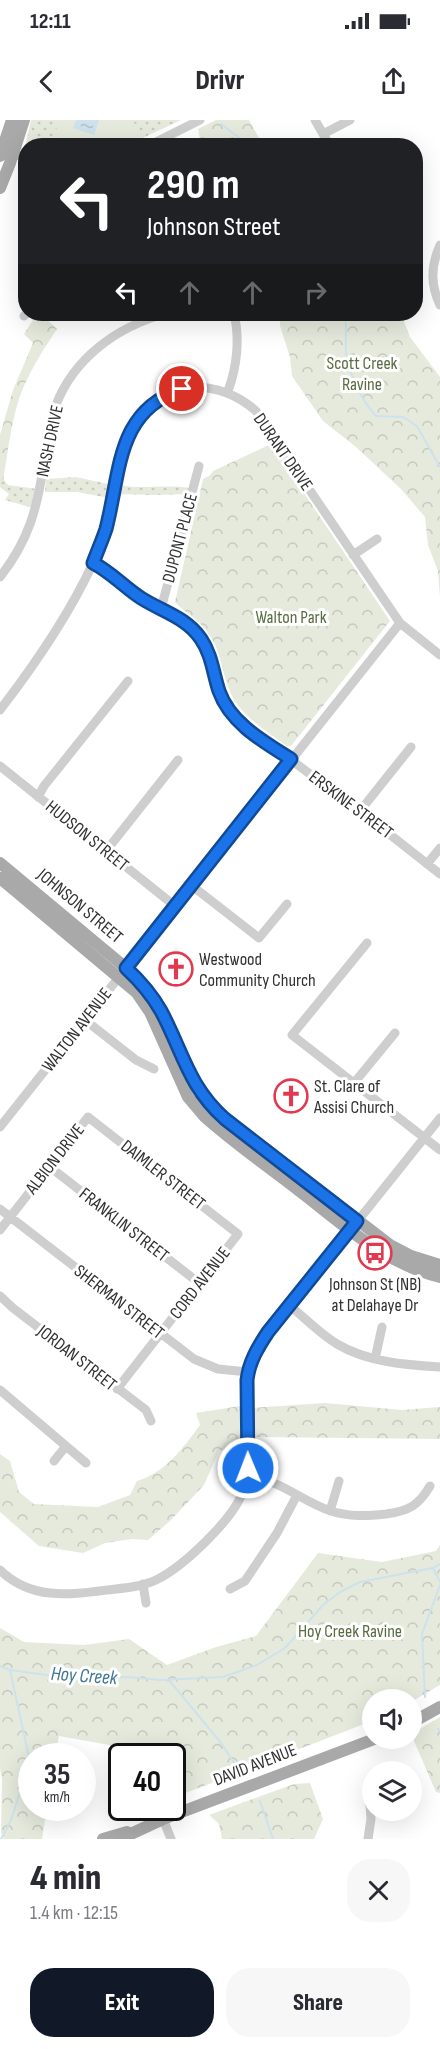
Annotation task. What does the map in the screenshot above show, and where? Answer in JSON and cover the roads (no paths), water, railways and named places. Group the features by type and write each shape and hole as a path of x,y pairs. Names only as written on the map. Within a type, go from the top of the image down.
{"main road":[{"path":"0,188 8,154 12,120"},
{"path":"8,154 24,120"},
{"name":"JOHNSON STREET","path":"0,863 123,972"},
{"name":"JOHNSON STREET","path":"0,878 123,972 143,984 161,1011 196,1087 225,1119 393,1260 418,1271 440,1277"},
{"name":"JOHNSON STREET","path":"354,1226 401,1251 440,1265"},
{"path":"422,1717 440,1707"},
{"name":"DAVID AVENUE","path":"186,1810 362,1744"},
{"name":"DAVID AVENUE","path":"103,1839 158,1821"},
{"name":"DAVID AVENUE","path":"120,1839 145,1826"}],"street":[{"path":"164,138 200,120"},
{"path":"315,120 325,138"},
{"path":"323,134 350,120"},
{"path":"440,245 432,272 434,288 440,305"},
{"name":"NASH DRIVE","path":"0,577 16,556 30,528 40,492 51,420 62,392 81,365 107,340 141,321"},
{"path":"228,391 237,348 236,321"},
{"name":"DURANT DRIVE","path":"0,710 48,641 93,563 105,531 125,444 132,427 142,413 160,398 182,389 201,387 228,391 250,405 262,418 400,623 440,655"},
{"name":"DUPONT PLACE","path":"162,609 199,466"},
{"path":"353,555 377,538"},
{"name":"ERSKINE STREET","path":"93,563 142,599 180,618 202,640 213,666 219,691 233,715 249,730 360,811 440,874"},
{"name":"WALTON AVENUE","path":"1,1124 400,623"},
{"path":"38,797 44,786 128,681"},
{"path":"360,811 411,747"},
{"path":"106,851 178,760"},
{"name":"HUDSON STREET","path":"0,766 175,906"},
{"path":"427,864 440,848"},
{"path":"191,885 259,938 287,904"},
{"path":"367,943 292,1035 440,1150"},
{"path":"85,1020 136,1060 154,1070"},
{"path":"354,1083 395,1033"},
{"name":"ALBION DRIVE","path":"0,1230 88,1117"},
{"name":"DAIMLER STREET","path":"88,1117 238,1234"},
{"path":"0,1570 22,1586 55,1595 142,1584 173,1570 222,1524 237,1504 247,1477 248,1372 259,1345 440,1118"},
{"name":"FRANKLIN STREET","path":"50,1167 199,1283"},
{"name":"SHERMAN STREET","path":"0,1209 160,1334 202,1363 218,1369 248,1372"},
{"name":"CORD AVENUE","path":"117,1389 238,1234"},
{"name":"JORDAN STREET","path":"0,1296 146,1410 151,1421"},
{"path":"290,1306 336,1343 375,1359 440,1367"},
{"path":"375,1359 382,1327"},
{"path":"0,1390 86,1463"},
{"path":"54,1461 66,1446"},
{"path":"247,1477 270,1480 330,1511 356,1517 390,1513 412,1507 421,1500 430,1485"},
{"path":"330,1511 339,1481"},
{"path":"230,1589 245,1581 277,1533 297,1495"},
{"path":"142,1584 147,1603"},
{"path":"164,1821 171,1839"},
{"path":"368,1839 371,1821"}],"water":[{"path":"76,120 99,120 94,135 73,128"}],"waterway":[{"path":"221,124 239,138"},
{"path":"346,321 346,352 353,378 365,402 376,416 403,417 417,426 440,467"},
{"name":"Hoy Creek","path":"0,1666 10,1670 68,1678 126,1677 161,1680 223,1677 257,1665 285,1648 323,1605 340,1592 360,1582 433,1568 440,1564"},
{"path":"433,1568 440,1582"},
{"path":"425,1697 422,1634 440,1585"},
{"path":"1,1839 11,1820 30,1762 10,1670"},
{"path":"169,1680 221,1743 237,1767"},
{"path":"260,1801 273,1839"}],"place":[{"name":"Westwood Community Church","path":"176,969"},
{"name":"St. Clare of Assisi Church","path":"291,1096"},
{"name":"Johnson St (NB) at Delahaye Dr","path":"375,1253"}],"park label":[{"name":"Scott Creek Ravine","path":"362,373"},
{"name":"Walton Park","path":"291,617"},
{"name":"Hoy Creek Ravine","path":"350,1631"}]}
